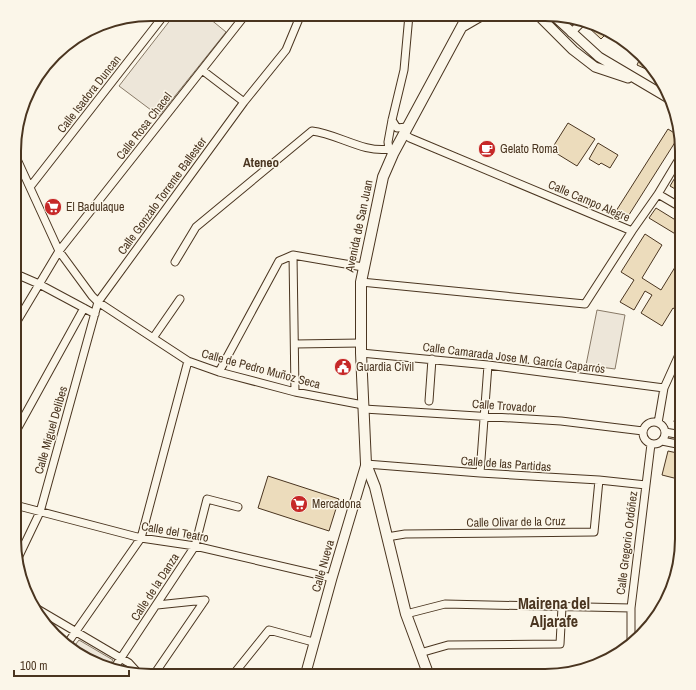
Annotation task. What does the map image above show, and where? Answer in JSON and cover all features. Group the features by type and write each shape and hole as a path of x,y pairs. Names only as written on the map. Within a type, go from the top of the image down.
{"main road":[{"name":"Avenida de San Juan","path":"366,464 361,348 361,282 383,177 391,151 406,130 465,21"},
{"path":"462,27 472,21"},
{"path":"366,464 376,486 406,614 426,669"}],"street":[{"name":"Calle Isadora Duncan","path":"30,187 160,21"},
{"name":"Calle Rosa Chacel","path":"21,315 59,251 240,21"},
{"name":"Calle Gonzalo Torrente Ballester","path":"98,302 244,102 286,50 298,21"},
{"path":"175,262 196,228 312,131 324,132 368,148 391,151 388,142 404,70 408,21"},
{"path":"544,21 573,50 595,67 647,84"},
{"path":"560,22 599,57 662,93"},
{"path":"571,33 579,25"},
{"path":"202,70 244,102"},
{"name":"Calle Campo Alegre","path":"361,282 585,304 632,231 410,138 406,130 396,128 392,120"},
{"path":"632,231 658,194 675,166"},
{"name":"Calle de Pedro Muñoz Seca","path":"21,168 59,251 98,302 188,361 219,372 295,392 364,407"},
{"path":"658,194 675,204"},
{"path":"293,255 295,392"},
{"path":"219,372 279,261 293,255 363,267"},
{"path":"21,276 39,284 95,314"},
{"path":"153,338 180,299"},
{"name":"Calle Miguel Delibes","path":"21,551 40,512 98,302"},
{"path":"21,422 84,308"},
{"name":"Calle Camarada Jose M. García Caparrós","path":"295,344 361,348 432,360 488,365 664,388"},
{"path":"429,401 432,360"},
{"path":"69,640 141,538 188,361"},
{"path":"658,423 664,388 675,364"},
{"path":"480,473 488,365"},
{"name":"Calle Trovador","path":"364,407 561,421 643,431"},
{"path":"662,442 665,436 663,426 654,422 647,425 643,431 644,438 652,444 662,442 675,444"},
{"path":"665,432 675,434"},
{"name":"Calle Gregorio Ordóñez","path":"631,636 630,608 652,444"},
{"name":"Calle de las Partidas","path":"366,464 599,480 646,485"},
{"name":"Calle Nueva","path":"307,669 313,642 366,464"},
{"path":"360,484 373,480"},
{"name":"Calle Olivar de la Cruz","path":"387,537 404,534 594,532 599,480"},
{"name":"Calle de la Danza","path":"117,665 195,546 207,499 238,506"},
{"name":"Calle del Teatro","path":"21,507 141,538 195,546 332,578"},
{"path":"157,605 205,600 158,669"},
{"path":"406,614 445,604 630,608"},
{"path":"420,654 448,645 560,644 562,606"},
{"path":"45,613 121,658 134,668"},
{"path":"238,669 269,630 313,642"}],"shaded area":[{"path":"170,21 213,21 226,32 159,116 119,86"},
{"path":"597,310 625,315 615,369 586,365"},
{"path":"79,640 113,660 111,663 101,659 86,652 76,644"}],"building":[{"path":"591,29 605,35 601,39"},
{"path":"639,61 645,69 637,65"},
{"path":"568,123 595,139 577,166 551,150"},
{"path":"668,129 674,133 675,142 627,218 616,211"},
{"path":"598,143 618,155 610,168 601,163 599,165 589,159"},
{"path":"675,178 675,189 670,186"},
{"path":"656,208 675,220 675,234 649,218"},
{"path":"645,234 662,245 642,278 661,290 675,267 675,309 673,308 662,326 641,313 652,295 645,291 634,310 620,302 634,280 621,272"},
{"path":"668,451 675,452 675,478 662,475"},
{"name":"Mercadona","path":"268,476 339,499 329,531 258,508"}],"place":[{"name":"Gelato Roma","path":"487,149"},
{"name":"El Badulaque","path":"53,207"},
{"name":"Guardia Civil","path":"343,367"},
{"name":"Mercadona","path":"299,504"}],"district":[{"name":"Ateneo","path":"261,162"},
{"name":"Mairena del Aljarafe","path":"554,612"}]}
